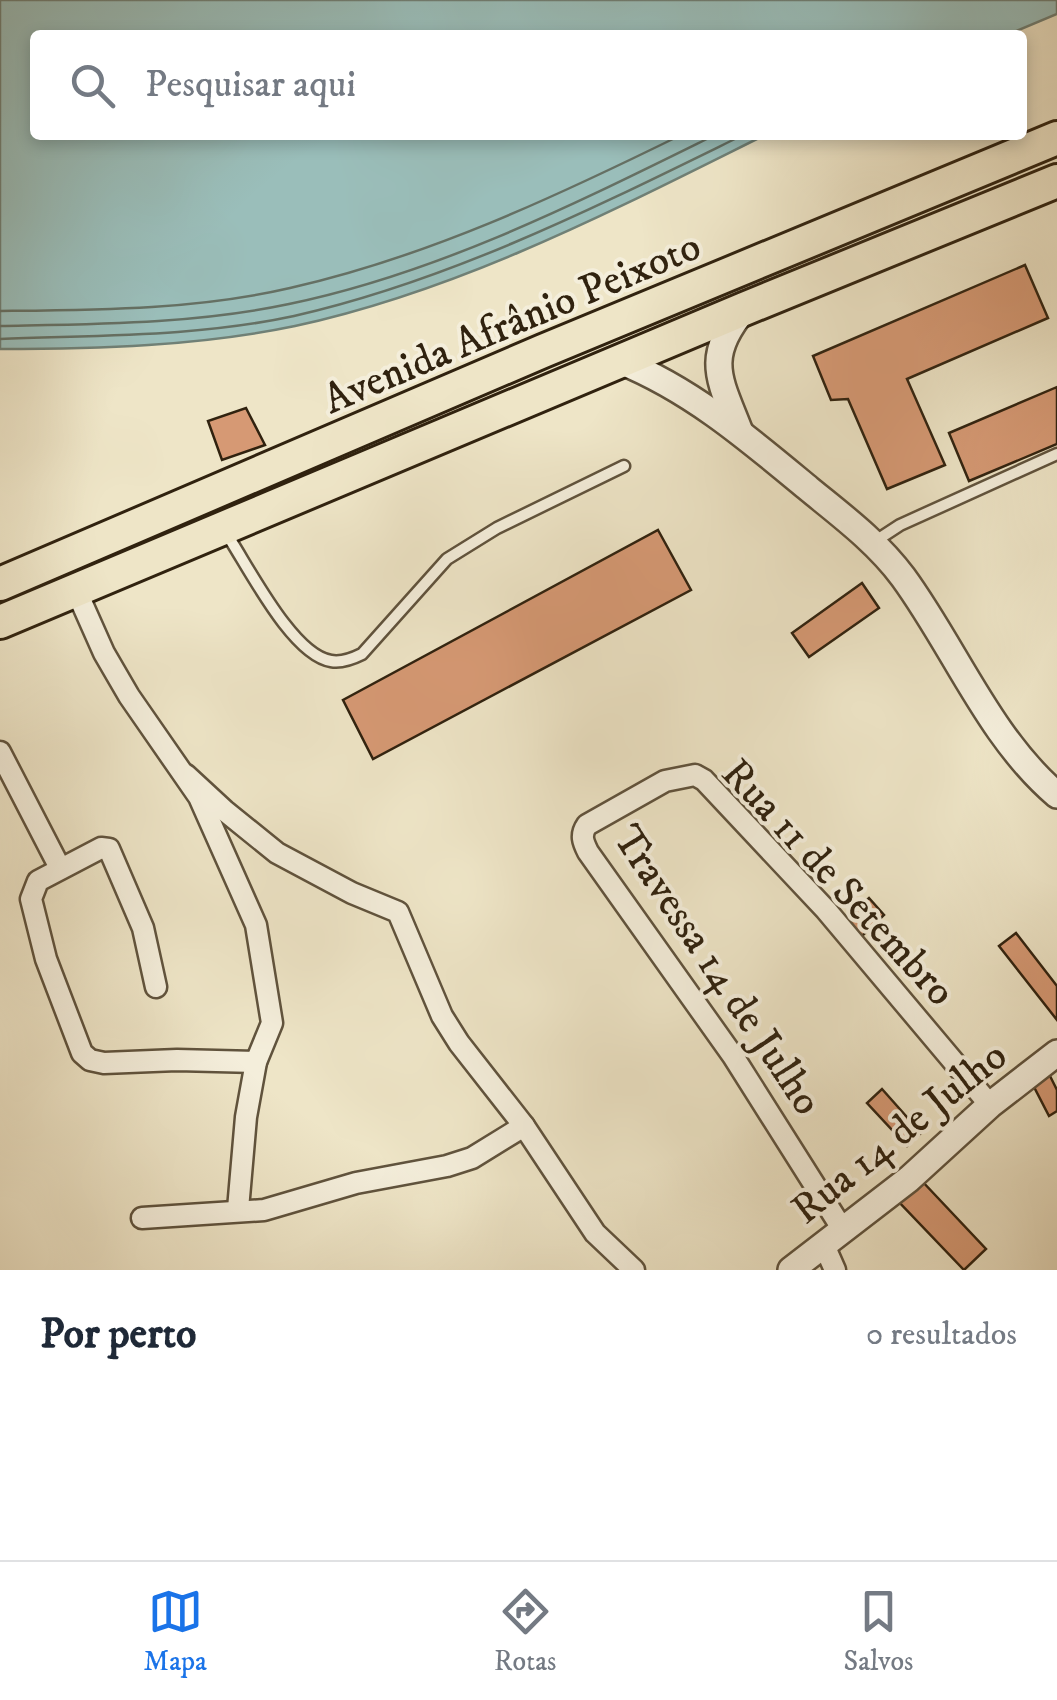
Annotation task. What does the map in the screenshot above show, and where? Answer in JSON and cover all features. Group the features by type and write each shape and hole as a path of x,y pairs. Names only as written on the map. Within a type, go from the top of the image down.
{"main road":[{"name":"Avenida Afrânio Peixoto","path":"0,584 1057,138"},
{"name":"Avenida Afrânio Peixoto","path":"0,622 620,360 1057,181"}],"street":[{"path":"740,432 720,387 718,368 725,333 744,309"},
{"path":"620,360 666,381 740,432 873,542 903,576 1008,742 1057,795"},
{"path":"76,590 104,653 129,696 186,775 256,925 272,1023 256,1062 246,1116 238,1210"},
{"path":"0,752 60,868"},
{"path":"186,775 277,853 352,893 398,912 442,1016 474,1064 524,1126 595,1232 634,1270"},
{"name":"Rua 11 de Setembro","path":"665,782 695,775 704,780 826,910 990,1105"},
{"name":"Travessa 14 de Julho","path":"665,782 588,825 583,840 762,1099 833,1238"},
{"path":"156,987 144,928 109,849 101,848 38,881 31,899 46,959 76,1041 90,1060 256,1062"},
{"name":"Rua 14 de Julho","path":"790,1270 909,1179 990,1105 1057,1053"},
{"path":"142,1218 264,1210 356,1183 447,1166 472,1158 524,1126"},
{"path":"833,1238 835,1270"}],"lane":[{"path":"873,542 916,518 1057,454"},
{"path":"223,528 298,642 328,661 346,661 362,654 448,559 496,528 624,466"}],"water":[{"path":"0,0 1057,0 1057,14 1019,30 30,30 30,140 755,140 536,245 477,270 357,311 259,333 185,342 0,349"}],"building":[{"path":"1025,265 1048,318 907,379 945,465 887,489 848,399 831,400 813,356"},
{"path":"1057,387 1057,444 969,481 949,433"},
{"path":"246,408 265,445 222,460 208,421"},
{"path":"658,530 691,590 373,759 343,700"},
{"path":"862,583 879,608 809,657 792,633"},
{"path":"869,898 884,915 862,936 846,919"},
{"path":"1016,933 1057,986 1057,1020 999,946"},
{"path":"1048,1072 1057,1090 1057,1111 1049,1116 1033,1085"},
{"path":"882,1089 921,1133 907,1146 867,1103"},
{"path":"921,1180 986,1249 964,1270 898,1201"}]}
